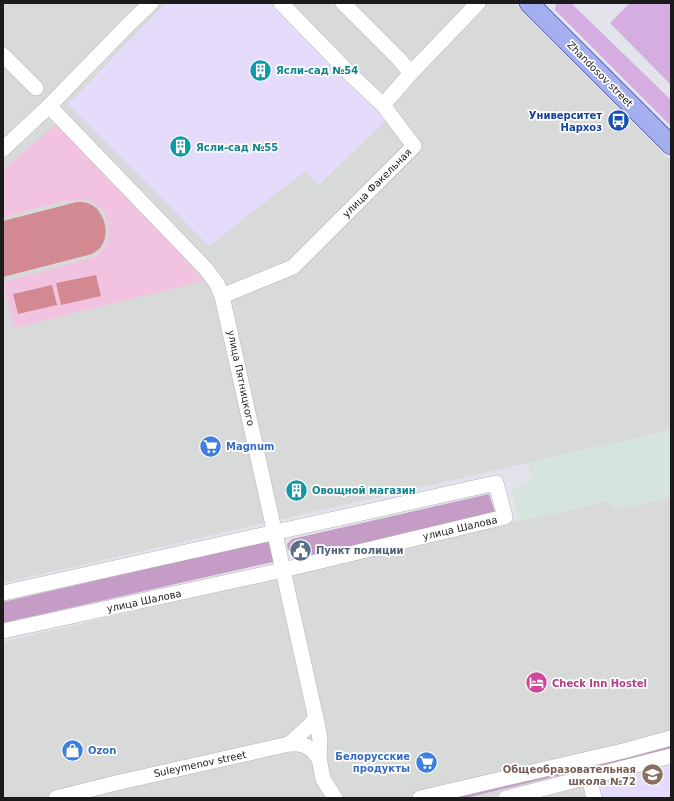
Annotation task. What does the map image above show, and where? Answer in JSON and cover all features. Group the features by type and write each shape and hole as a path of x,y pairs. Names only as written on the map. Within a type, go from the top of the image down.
{"main road":[{"name":"Zhandosov street","path":"529,3 671,145"}],"street":[{"path":"3,149 50,106 130,23 152,3"},
{"path":"281,3 350,74 383,105 411,73 478,3"},
{"path":"343,3 411,73"},
{"path":"3,55 36,88"},
{"name":"улица Факельная","path":"222,296 293,267 414,146 383,105"},
{"name":"улица Пятницкого","path":"50,106 206,268 217,284 222,296 316,717 320,739 319,758"},
{"name":"улица Шалова","path":"3,593 496,483 505,517 283,570 3,631"},
{"path":"289,744 310,725 316,717"},
{"path":"420,798 671,738"},
{"name":"Suleymenov street","path":"56,798 289,744 306,746 319,758"},
{"path":"506,798 671,756"},
{"path":"319,758 324,779 326,798"},
{"path":"583,760 594,798"},
{"path":"324,779 335,798"}],"shaded area":[{"path":"3,3 514,3 671,161 671,430 3,583"},
{"path":"166,3 272,3 386,120 319,185 305,171 209,246 68,104"},
{"path":"556,3 571,3 671,100 671,126 555,10"},
{"path":"630,3 671,3 671,85 610,23"},
{"path":"57,124 155,225 204,281 14,328 3,282 97,256 107,243 109,229 105,212 90,200 64,201 3,217 3,169"},
{"path":"77,202 85,202 95,207 103,218 106,230 103,243 100,248 92,254 3,277 3,221"},
{"path":"96,275 101,296 61,305 56,283"},
{"path":"52,285 57,305 18,314 13,294"},
{"path":"671,430 671,497 614,510 610,501 519,521 512,488 526,485 532,479 528,463"},
{"path":"489,494 496,515 305,556 288,550 287,544 292,539"},
{"path":"671,497 671,760 609,775 613,798 3,798 3,642 610,501 615,510"},
{"path":"271,540 277,561 3,623 3,602"},
{"path":"671,742 671,751 591,770 589,761"},
{"path":"571,764 573,772 465,798 426,798"},
{"name":"Общеобразовательная школа №72","path":"671,765 671,798 599,798 596,785"}],"place":[{"name":"Ясли-сад №54","path":"261,70"},
{"name":"Университет Нархоз","path":"618,121"},
{"name":"Ясли-сад №55","path":"181,147"},
{"name":"Magnum","path":"210,446"},
{"name":"Овощной магазин","path":"296,490"},
{"name":"Пункт полиции","path":"300,550"},
{"name":"Check Inn Hostel","path":"537,683"},
{"name":"Ozon","path":"73,750"},
{"name":"Белорусские продукты","path":"426,762"},
{"name":"Общеобразовательная школа №72","path":"652,775"}]}
